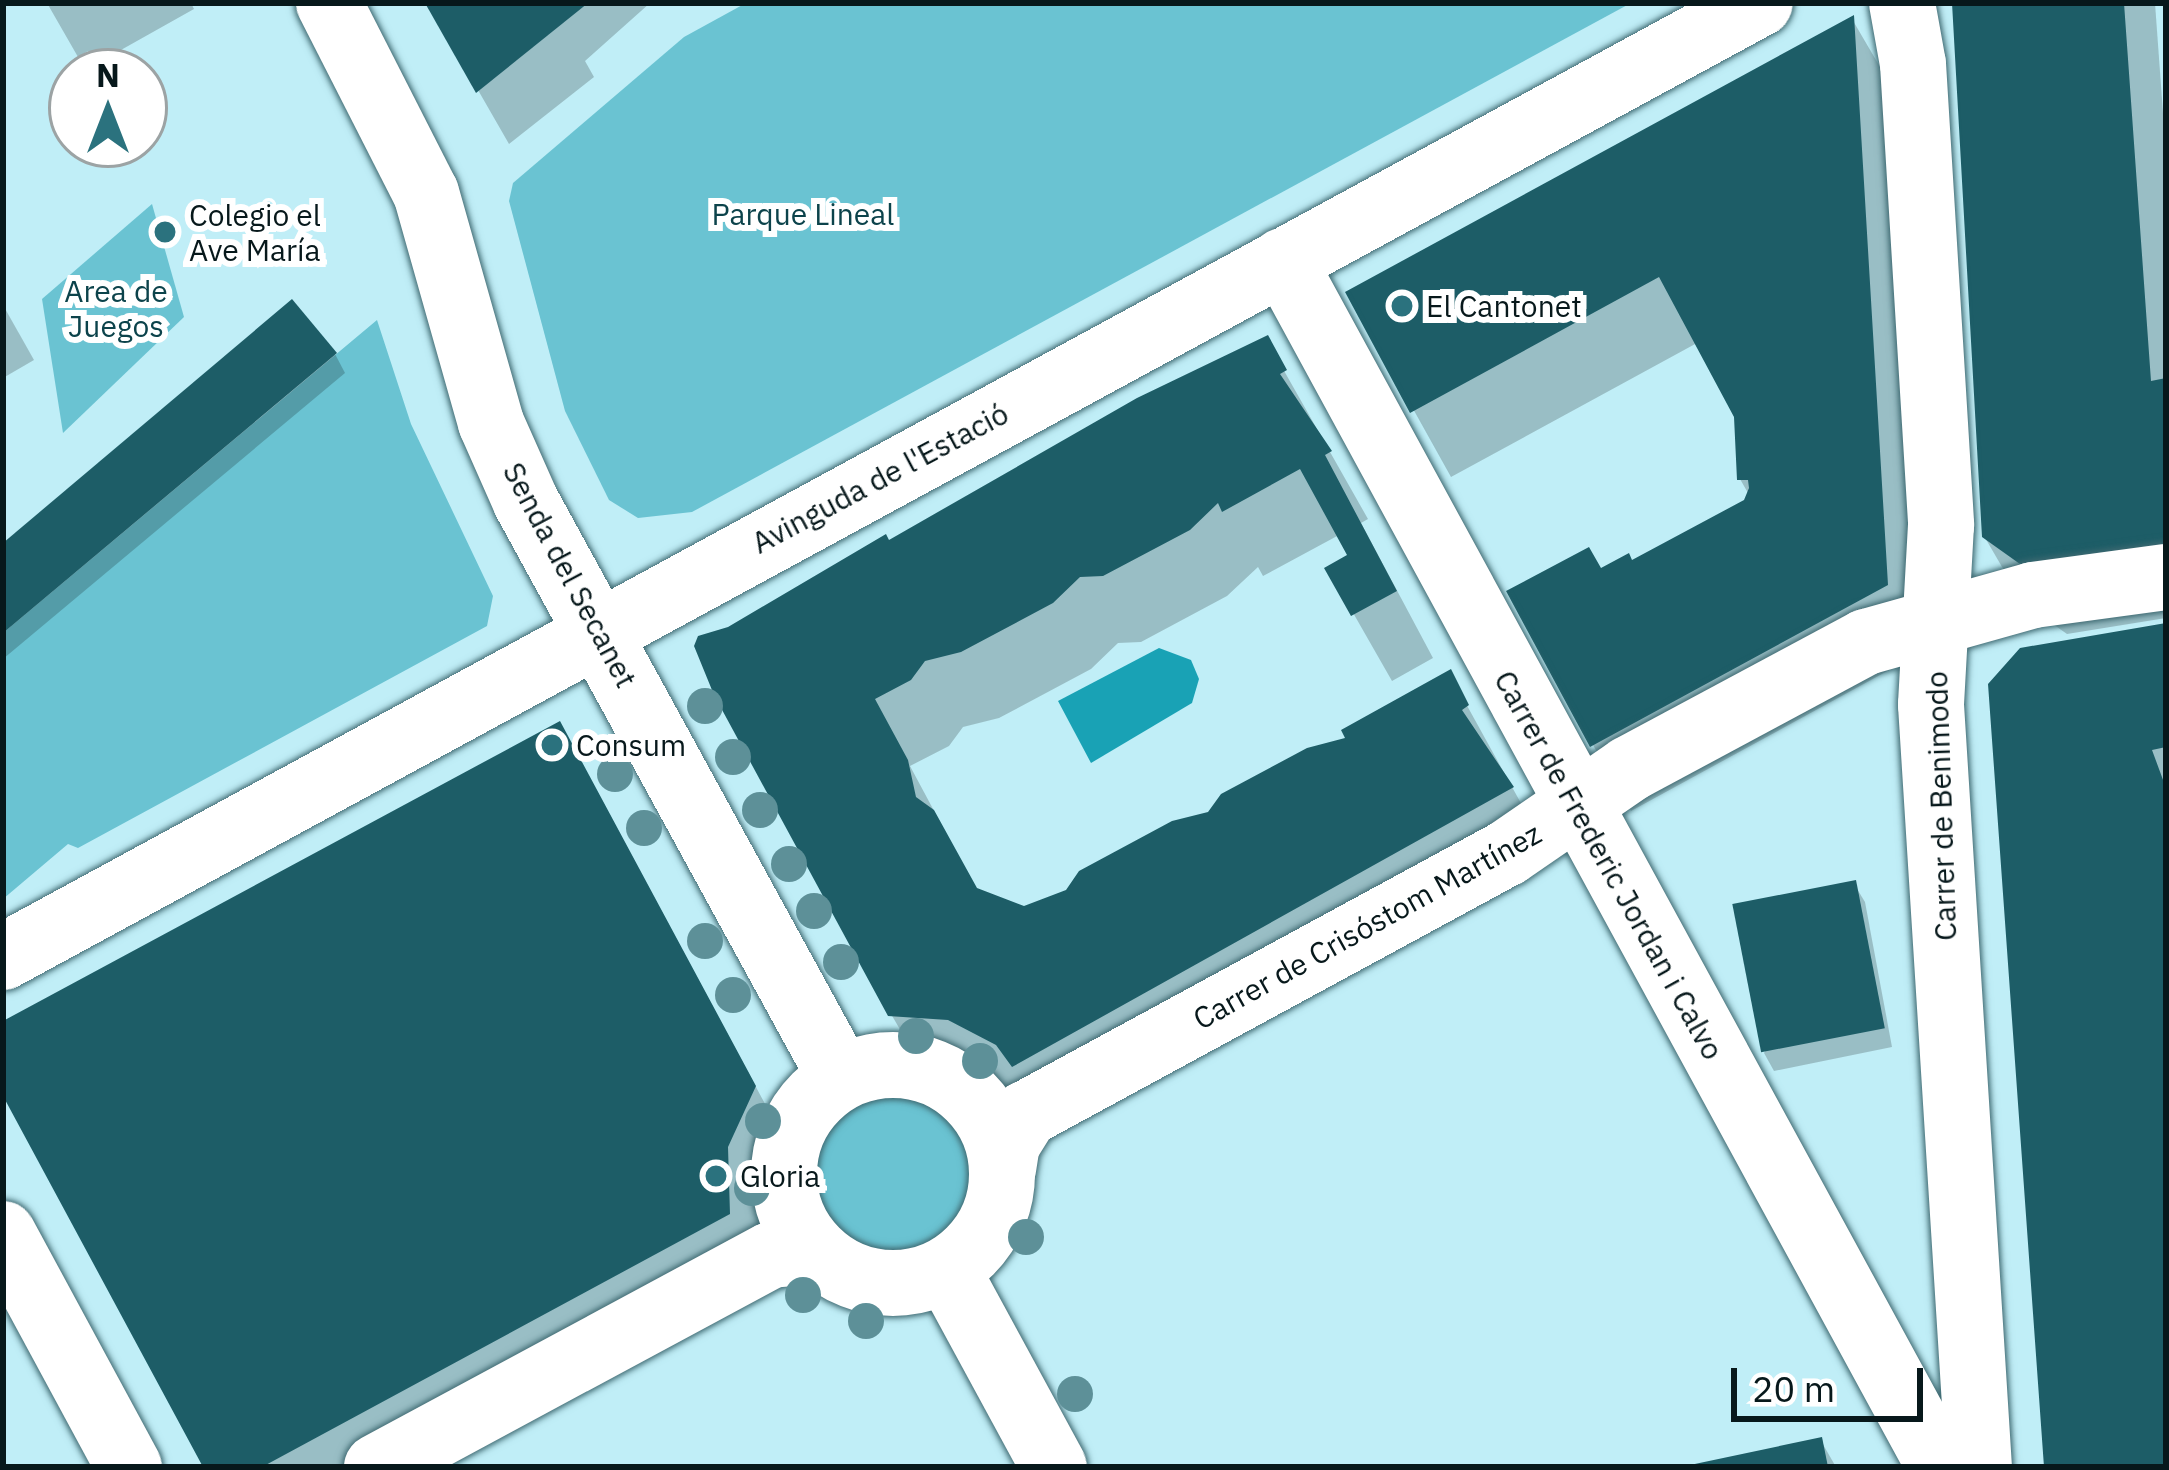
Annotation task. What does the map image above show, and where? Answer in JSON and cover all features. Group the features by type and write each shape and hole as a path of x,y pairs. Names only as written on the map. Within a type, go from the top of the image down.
{"street":[{"name":"Senda del Secanet","path":"329,3 426,193 480,387 526,502 840,1076"},
{"name":"Avinguda de l'Estació","path":"3,957 597,630 1760,3"},
{"name":"Carrer de Benimodo","path":"1902,3 1913,64 1941,525 1931,705 1979,1467"},
{"name":"Carrer de Frederic Jordan i Calvo","path":"1283,260 1940,1467"},
{"name":"Carrer de Crisóstom Martínez","path":"1004,1169 1013,1128 1025,1114 1507,853 1579,804 1866,642 1937,619 2166,577"},
{"path":"377,1467 771,1255 806,1252 831,1265 888,1284 947,1270 989,1228 1004,1169 985,1112 949,1080 904,1066 840,1076 803,1114 785,1156 793,1218 831,1265"},
{"path":"3,1234 128,1467"},
{"path":"947,1270 1054,1467"}],"green space":[{"name":"Parque Lineal","path":"746,3 1631,3 692,512 638,518 609,500 565,411 509,201 513,183 684,37"},
{"name":"Area de Juegos","path":"152,204 184,317 63,433 42,299"},
{"path":"377,320 411,424 493,596 487,626 78,848 68,844 3,899 3,633"},
{"path":"895,1087 928,1093 957,1112 976,1141 982,1174 976,1207 957,1236 928,1255 895,1261 862,1255 833,1236 814,1207 808,1174 814,1141 833,1112 862,1093"}],"shaded area":[{"path":"1159,648 1191,660 1199,679 1192,703 1091,763 1058,701"}],"building":[{"path":"425,3 588,3 476,93"},
{"path":"1952,3 2124,3 2151,381 2166,378 2166,546 2027,569 1982,537"},
{"path":"1854,15 1888,585 1590,747 1506,591 1589,547 1601,568 1629,553 1632,560 1744,500 1749,488 1748,480 1737,480 1734,417 1659,277 1410,413 1345,292"},
{"path":"292,299 337,353 3,633 3,543"},
{"path":"1268,335 1287,370 1280,374 1332,451 1325,455 1397,591 1351,616 1324,568 1347,555 1300,469 1222,512 1218,503 1190,530 1103,576 1080,577 1053,603 961,652 925,661 911,680 875,699 908,760 916,797 934,810 977,888 1024,906 1066,890 1079,871 1172,821 1208,812 1221,794 1307,748 1345,738 1341,730 1451,669 1469,705 1462,710 1514,787 1012,1067 996,1045 948,1020 888,1016 714,695 694,646 698,636 728,627 886,534 889,540 1137,398"},
{"path":"2166,623 2166,747 2152,750 2166,788 2166,1467 2044,1467 1988,684 2020,648"},
{"path":"560,721 756,1086 728,1147 730,1214 262,1467 203,1467 3,1096 3,1021"},
{"path":"1856,880 1885,1028 1761,1052 1732,904"},
{"path":"1822,1437 1828,1467 1690,1467 1690,1465"}],"place":[{"name":"Colegio el Ave María","path":"165,232"},
{"name":"El Cantonet","path":"1402,306"},
{"name":"Consum","path":"552,745"},
{"name":"Gloria","path":"716,1176"}]}
